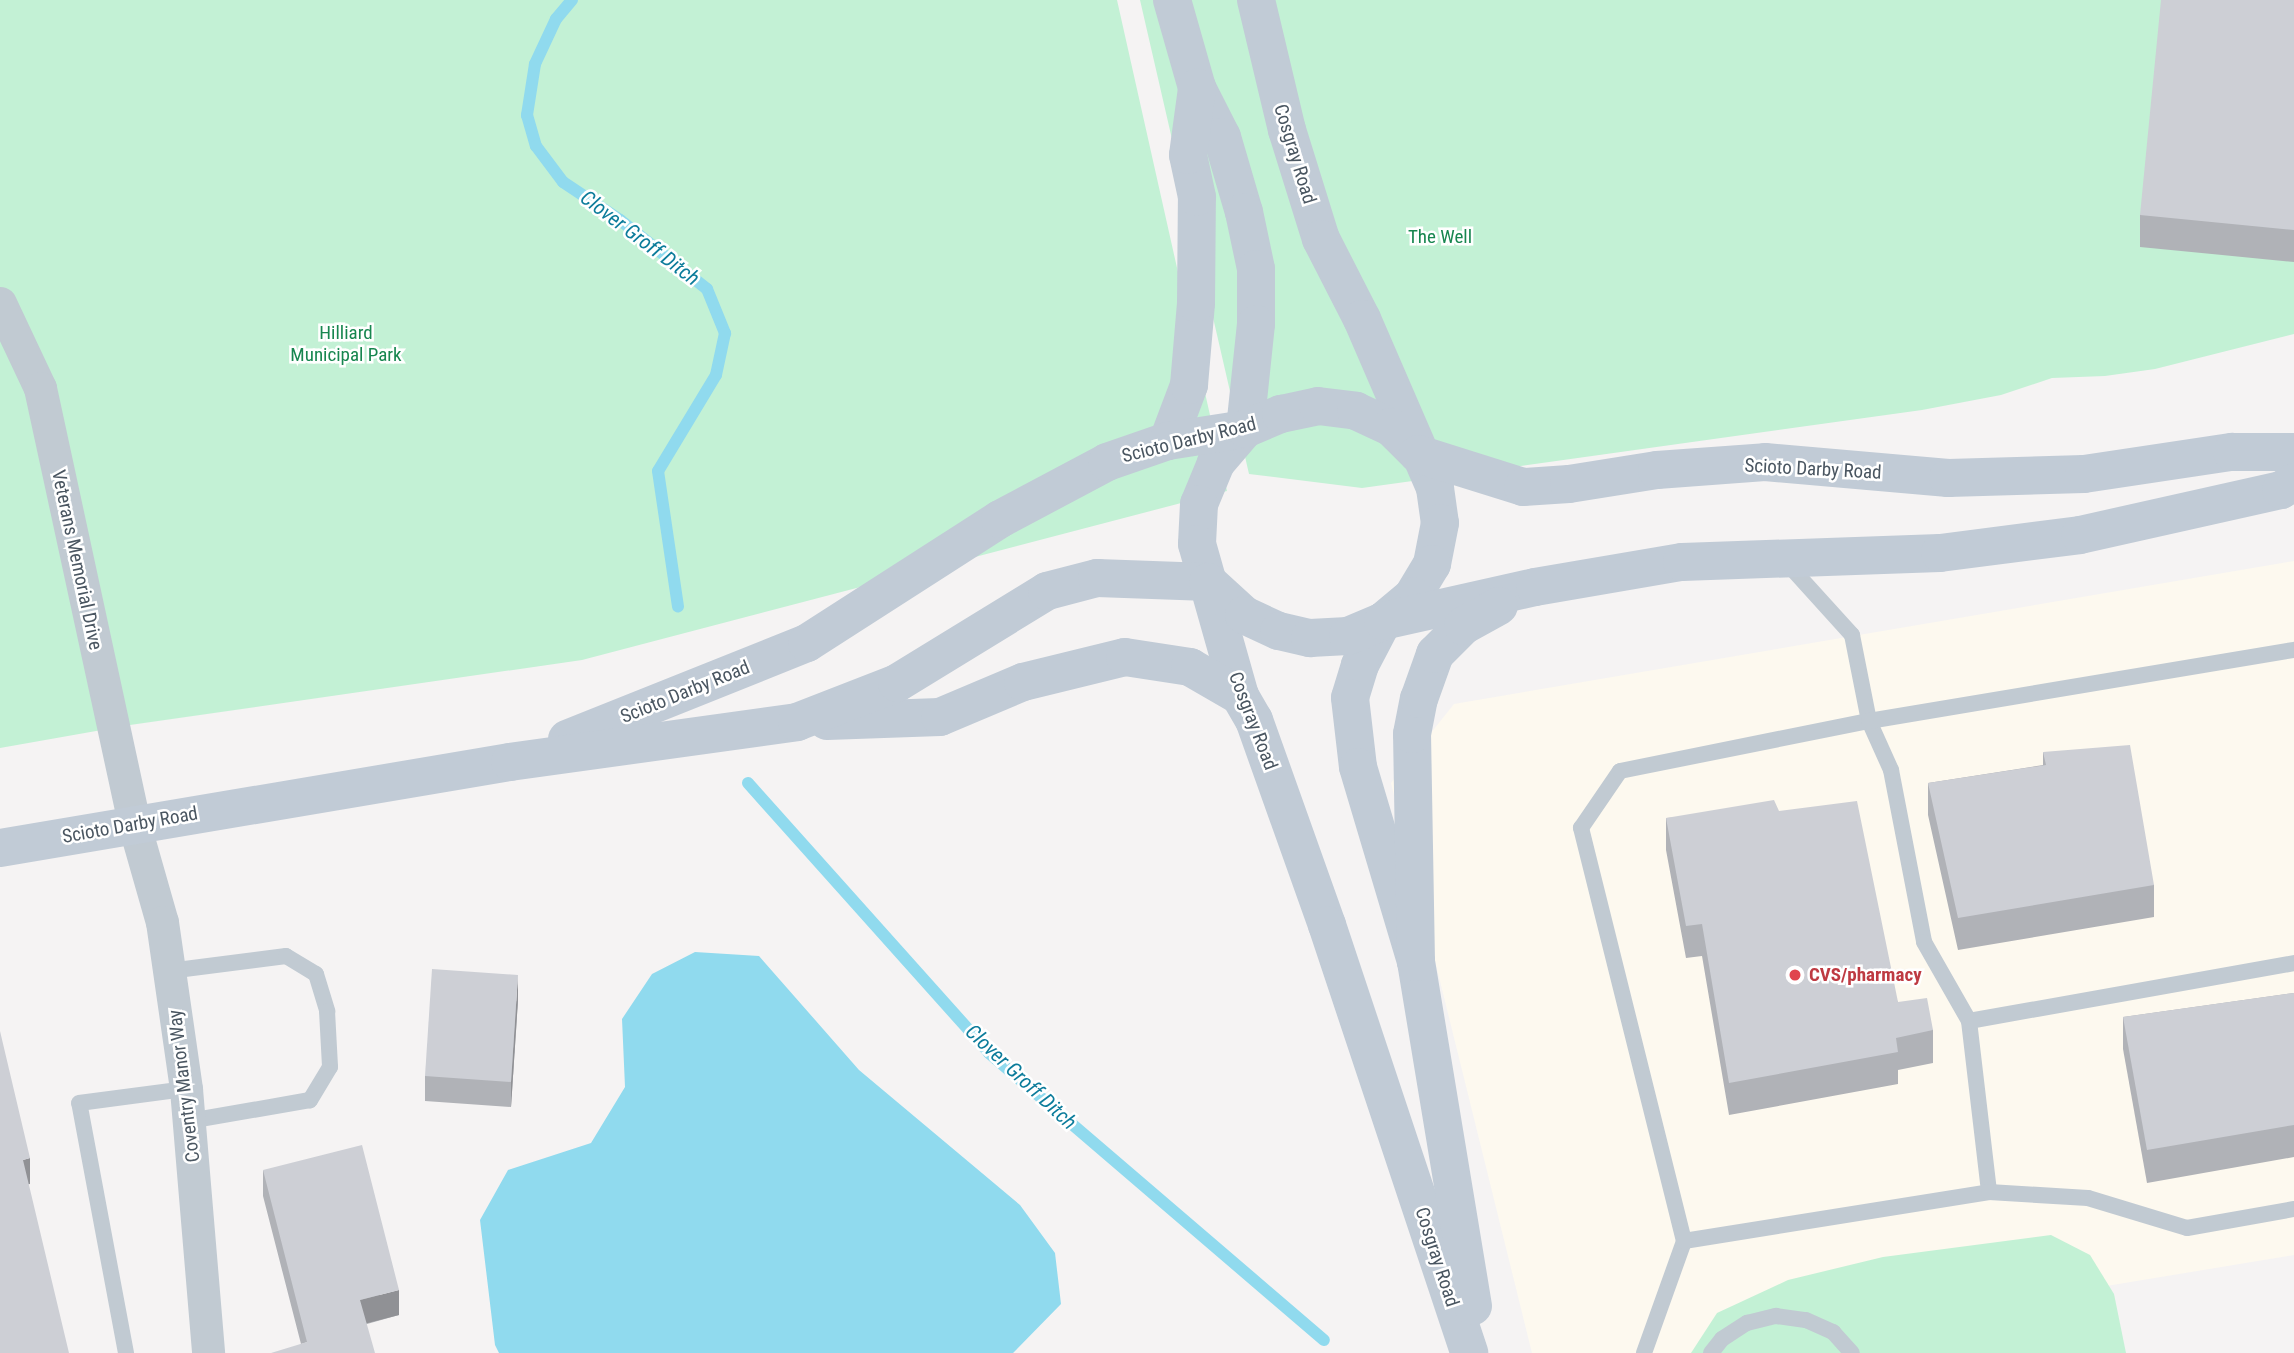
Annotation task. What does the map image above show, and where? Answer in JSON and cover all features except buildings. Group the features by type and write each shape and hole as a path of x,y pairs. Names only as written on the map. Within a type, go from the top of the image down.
{"main road":[{"path":"1172,0 1197,88 1222,138 1244,212 1256,269 1255,324 1245,429"},
{"name":"Cosgray Road","path":"1256,0 1287,130 1321,239 1363,319 1418,454 1435,488 1440,523 1432,564 1413,596 1384,621 1360,665 1350,698 1358,767 1416,962 1480,1353"},
{"path":"1168,442 1189,385 1196,303 1197,197 1188,155 1197,88"},
{"name":"Scioto Darby Road","path":"510,762 807,643 1000,519 1107,462 1168,442 1245,429 1280,414 1318,405 1356,411 1391,427 1418,454 1523,487 1569,484 1657,470 1765,462 1948,478 2084,474 2232,452 2294,452"},
{"name":"Cosgray Road","path":"1245,429 1216,463 1199,504 1197,544 1241,696 1254,720 1327,925 1469,1353"},
{"path":"1208,582 1244,615 1279,632 1310,638 1348,636 1384,621 1535,587 1682,562 1940,553 2080,534 2281,489 2294,482"},
{"name":"Scioto Darby Road","path":"797,722 897,683 1047,591 1097,578 1208,582"},
{"name":"Cosgray Road","path":"1416,962 1412,734 1419,699 1435,654 1462,626 1535,587"},
{"name":"Scioto Darby Road","path":"0,848 510,762 797,722 940,716 1023,682 1125,657 1189,667 1241,696"}],"street":[{"name":"Veterans Memorial Drive","path":"0,303 40,388 134,824"},
{"name":"Coventry Manor Way","path":"134,824 162,922 188,1105 208,1353"}],"lane":[{"path":"1785,560 1852,635 1868,721 1891,770 1924,942 1969,1021 1989,1192"},
{"path":"1644,1353 1684,1241 1581,828 1620,771 1868,721 2294,650"},
{"path":"126,1353 79,1103 188,1105 310,1100 330,1067 327,1011 316,974 286,956 169,971"},
{"path":"1969,1021 2294,963"},
{"path":"1684,1241 1989,1192 2088,1198 2187,1228 2294,1209"},
{"path":"1711,1353 1722,1339 1746,1323 1776,1316 1806,1320 1833,1332 1852,1353"}],"shaded area":[{"path":"2294,561 2294,1255 1701,1353 1532,1353 1391,783 1454,704"}],"green space":[{"name":"Hilliard Municipal Park","path":"0,0 1117,0 1227,491 582,660 130,725 0,748"},
{"name":"The Well","path":"1140,0 2294,0 2294,334 2155,369 2105,376 2052,378 2001,395 1922,410 1362,488 1249,474"},
{"path":"2051,1235 2090,1255 2114,1294 2126,1353 1691,1353 1717,1313 1788,1280 1883,1257"}],"water":[{"path":"695,952 759,956 859,1070 1020,1205 1055,1253 1061,1304 1013,1353 499,1353 495,1345 480,1220 508,1170 591,1143 625,1087 622,1019 652,974"}],"waterway":[{"name":"Clover Groff Ditch","path":"572,0 556,19 535,64 527,115 536,146 563,182 620,220 707,289 725,333 716,375 658,471 678,607"},
{"name":"Clover Groff Ditch","path":"748,783 989,1053 1324,1340"}],"place":[{"name":"CVS/pharmacy","path":"1795,975"}]}
